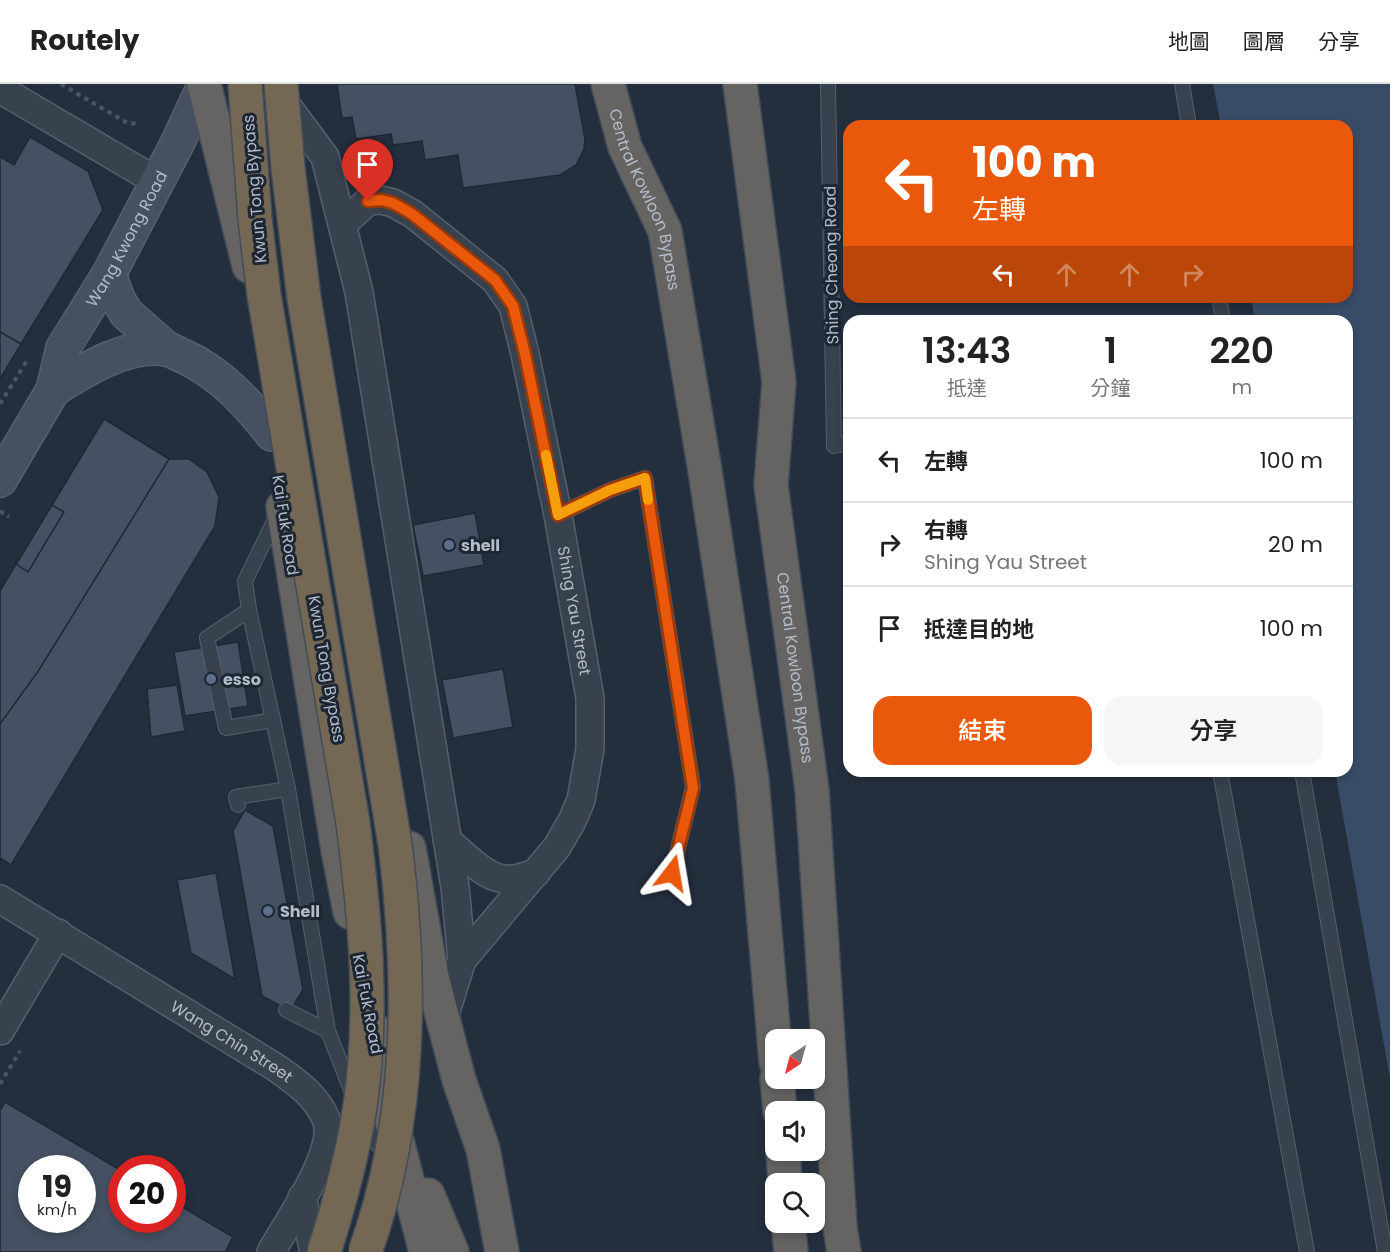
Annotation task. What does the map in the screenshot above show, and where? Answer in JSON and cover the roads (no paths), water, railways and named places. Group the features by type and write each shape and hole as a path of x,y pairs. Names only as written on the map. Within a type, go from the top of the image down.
{"highway":[{"name":"Central Kowloon Bypass","path":"608,84 625,147 665,231 705,471 752,780 773,1029"},
{"name":"Central Kowloon Bypass","path":"740,84 779,382 771,485 813,790 840,1227 844,1252"},
{"name":"Kai Fuk Road","path":"204,85 220,155 246,248 267,380 272,434 338,849 386,1099 426,1252"},
{"path":"267,85 297,170 387,726 432,977 459,1080 483,1149 502,1252"},
{"path":"267,85 288,168 304,298 395,844 401,892 406,960 404,1059 397,1122 386,1180 365,1252"},
{"name":"Kwun Tong Bypass","path":"267,85 255,219 264,295 353,823 362,891 366,954 366,1049 360,1106 348,1166 315,1251"},
{"path":"386,1099 452,1252"},
{"path":"789,1233 791,1252"}],"main road":[{"name":"Wang Kwong Road","path":"0,480 52,390 63,348 109,274 158,182 204,85"},
{"path":"109,274 126,313 167,349 188,359 226,383 272,434"},
{"name":"Wang Kwong Road","path":"52,390 110,357 144,350 167,349"}],"street":[{"path":"267,85 325,157 359,292 455,887 462,960 442,1021"},
{"path":"0,89 158,182"},
{"name":"Shing Yau Street","path":"343,224 368,201 381,200 393,203 412,214 495,280 513,306 558,515 590,698 590,749 581,800 557,847 462,960"},
{"path":"447,840 475,864 495,877 513,880 536,873"},
{"name":"Wang Chin Street","path":"0,899 275,1067 302,1086 315,1100 327,1120 327,1142 322,1160 271,1252"},
{"path":"0,1031 58,933"},
{"path":"302,1197 315,1251"}],"lane":[{"name":"Shing Cheong Road","path":"828,84 834,446 843,445"},
{"path":"1182,84 1188,120"},
{"path":"558,515 610,490 645,478 693,788 672,873"},
{"name":"Kai Fuk Road","path":"283,503 245,581 249,610 288,789 328,1030 357,1106 416,1214"},
{"path":"249,610 207,638 226,728 273,720"},
{"path":"1221,777 1307,1252"},
{"path":"1303,777 1385,1252"},
{"path":"237,805 236,797 288,789"},
{"path":"286,1010 328,1030"}],"water":[{"path":"1213,84 1390,84 1390,1078 1336,777 1353,777 1353,315 1254,315 1252,303 1353,303 1353,120 1220,120"}],"place":[{"name":"shell","path":"449,545"},
{"name":"esso","path":"211,679"},
{"name":"Shell","path":"268,911"}]}
